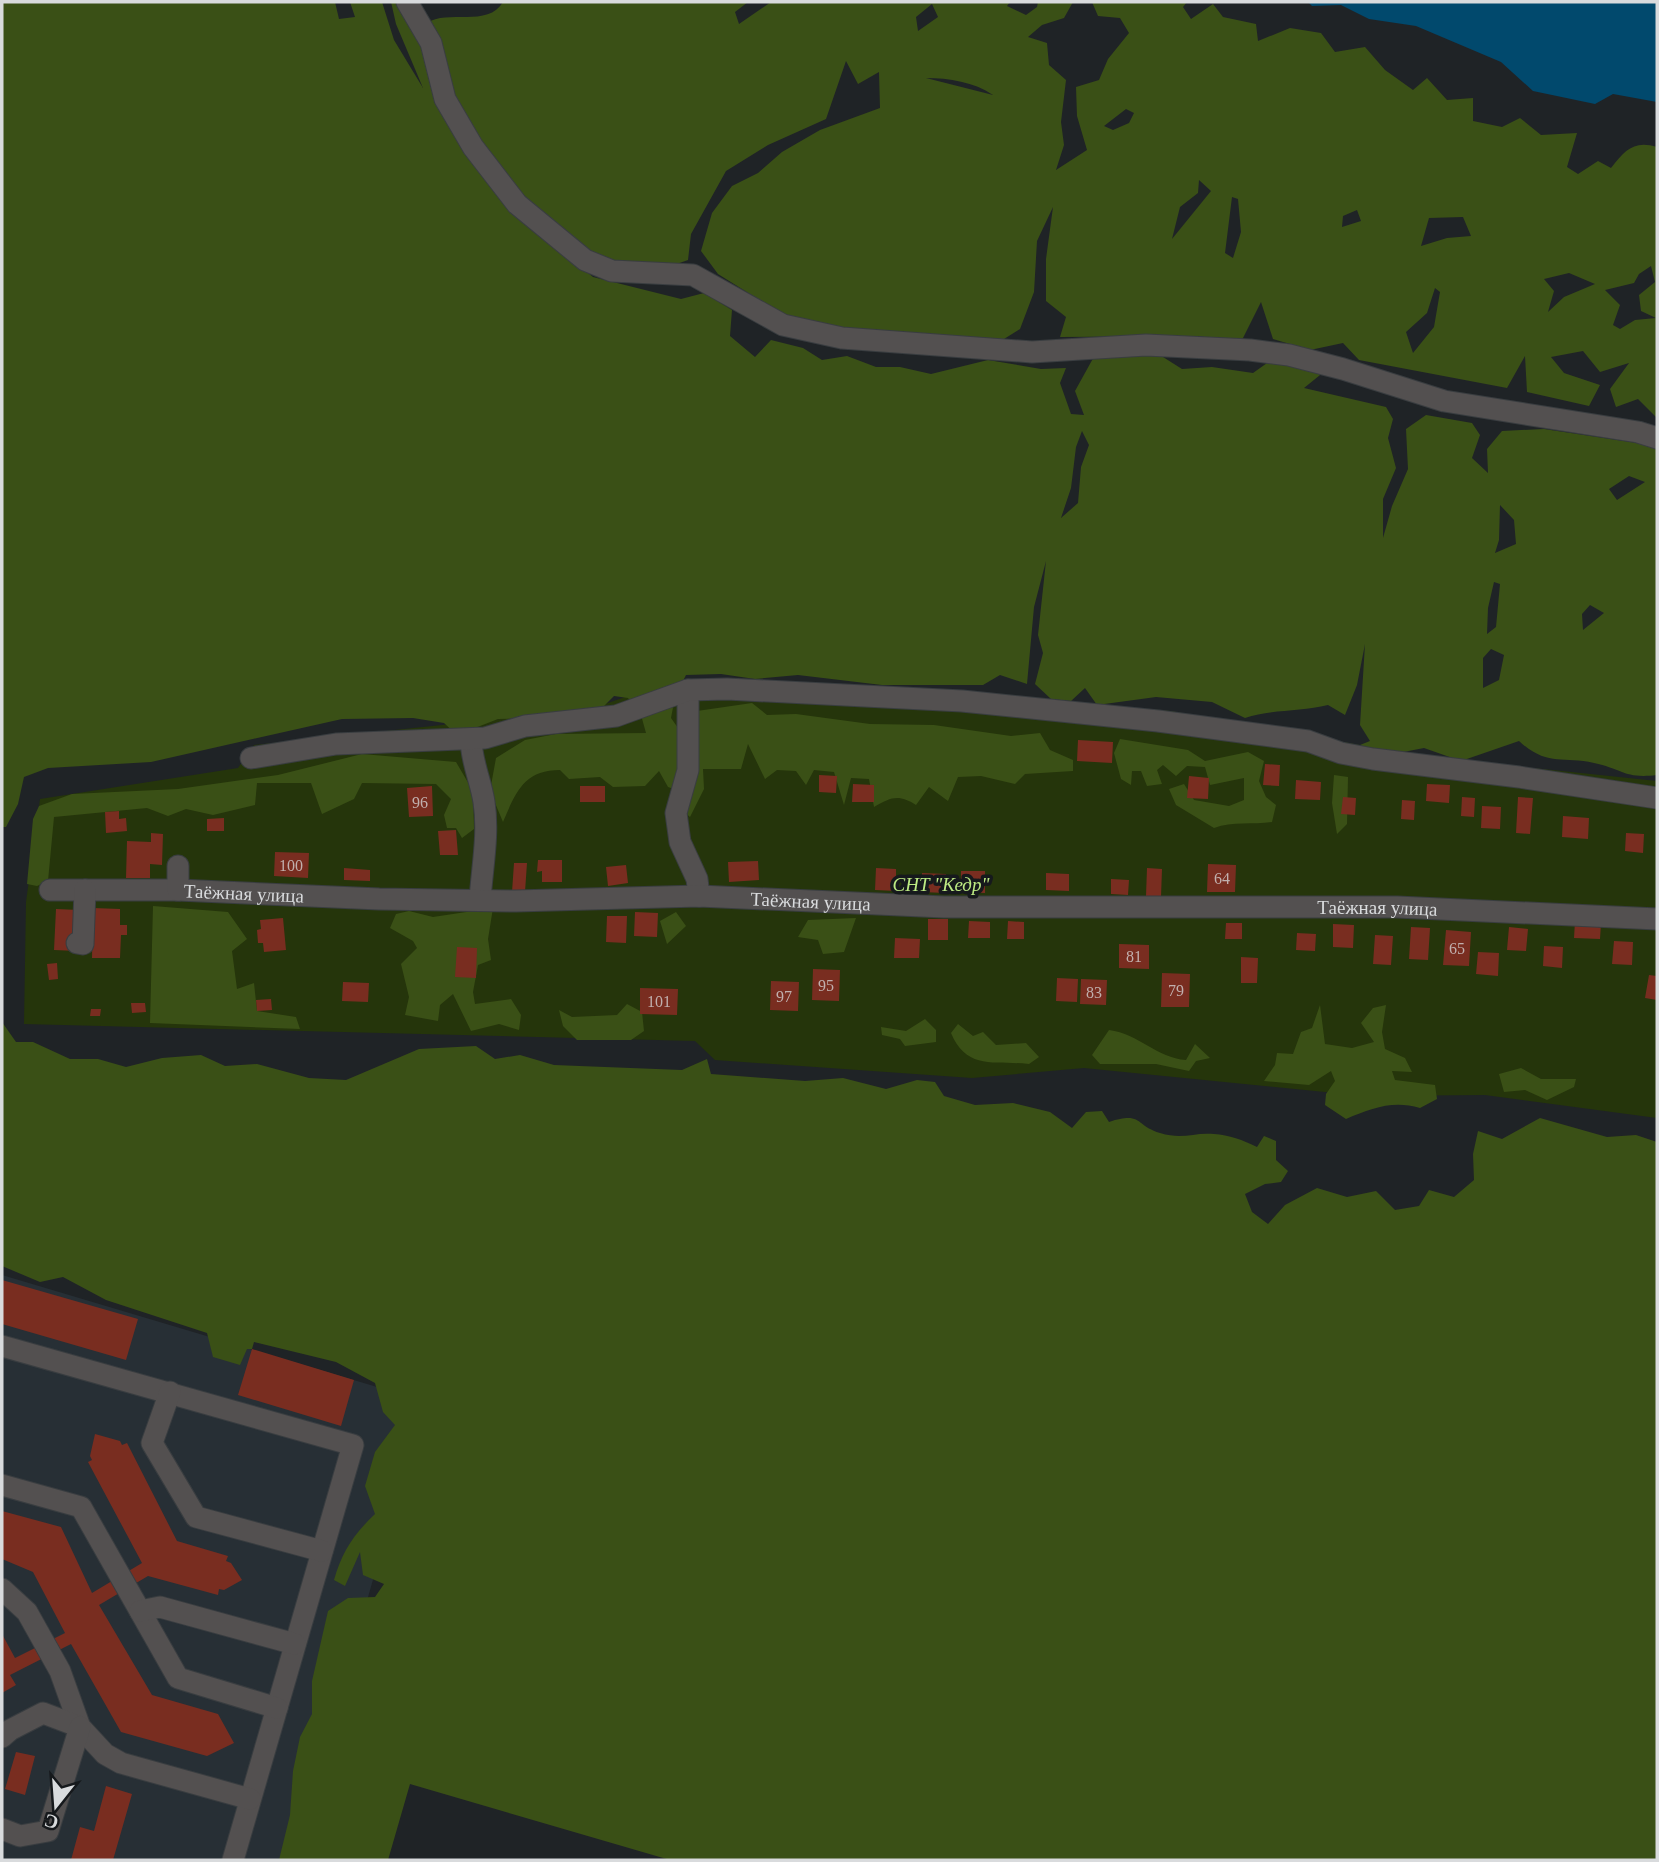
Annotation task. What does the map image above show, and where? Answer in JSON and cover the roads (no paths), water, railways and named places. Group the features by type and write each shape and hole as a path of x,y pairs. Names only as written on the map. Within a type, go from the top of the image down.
{"street":[{"path":"407,2 431,43 446,99 473,147 517,204 585,260 612,271 693,275 783,325 842,338 1032,352 1146,345 1250,350 1289,355 1343,369 1444,401 1638,432 1657,438"},
{"path":"251,758 336,744 471,739 561,720 616,716 688,690 727,689 962,701 1158,721 1308,741 1340,754 1657,798"},
{"path":"688,690 688,770 676,813 680,842 697,879 699,895"},
{"path":"471,739 471,753 484,802 486,828 480,900"},
{"path":"178,866 178,890"},
{"name":"Таёжная улица","path":"50,890 178,890 379,899 581,901 699,895 889,906 1206,910 1397,907 1657,919"},
{"path":"77,943 83,944 85,890"},
{"path":"2,1346 353,1445 233,1860"},
{"path":"170,1392 152,1443 195,1517 322,1551"},
{"path":"2,1485 81,1507 178,1678 277,1708"},
{"path":"2,1590 27,1612 60,1671 80,1727 105,1754 121,1763 250,1799"},
{"path":"140,1611 160,1607 295,1644"},
{"path":"2,1737 43,1713 80,1727"},
{"path":"2,1829 20,1836 48,1831 80,1727"}],"water":[{"path":"1308,2 1653,2 1657,4 1657,102 1613,94 1595,104 1533,91 1501,62 1416,26 1369,19 1341,5 1312,6"}],"park label":[{"name":"СНТ \"Кедр\"","path":"941,884"}]}
